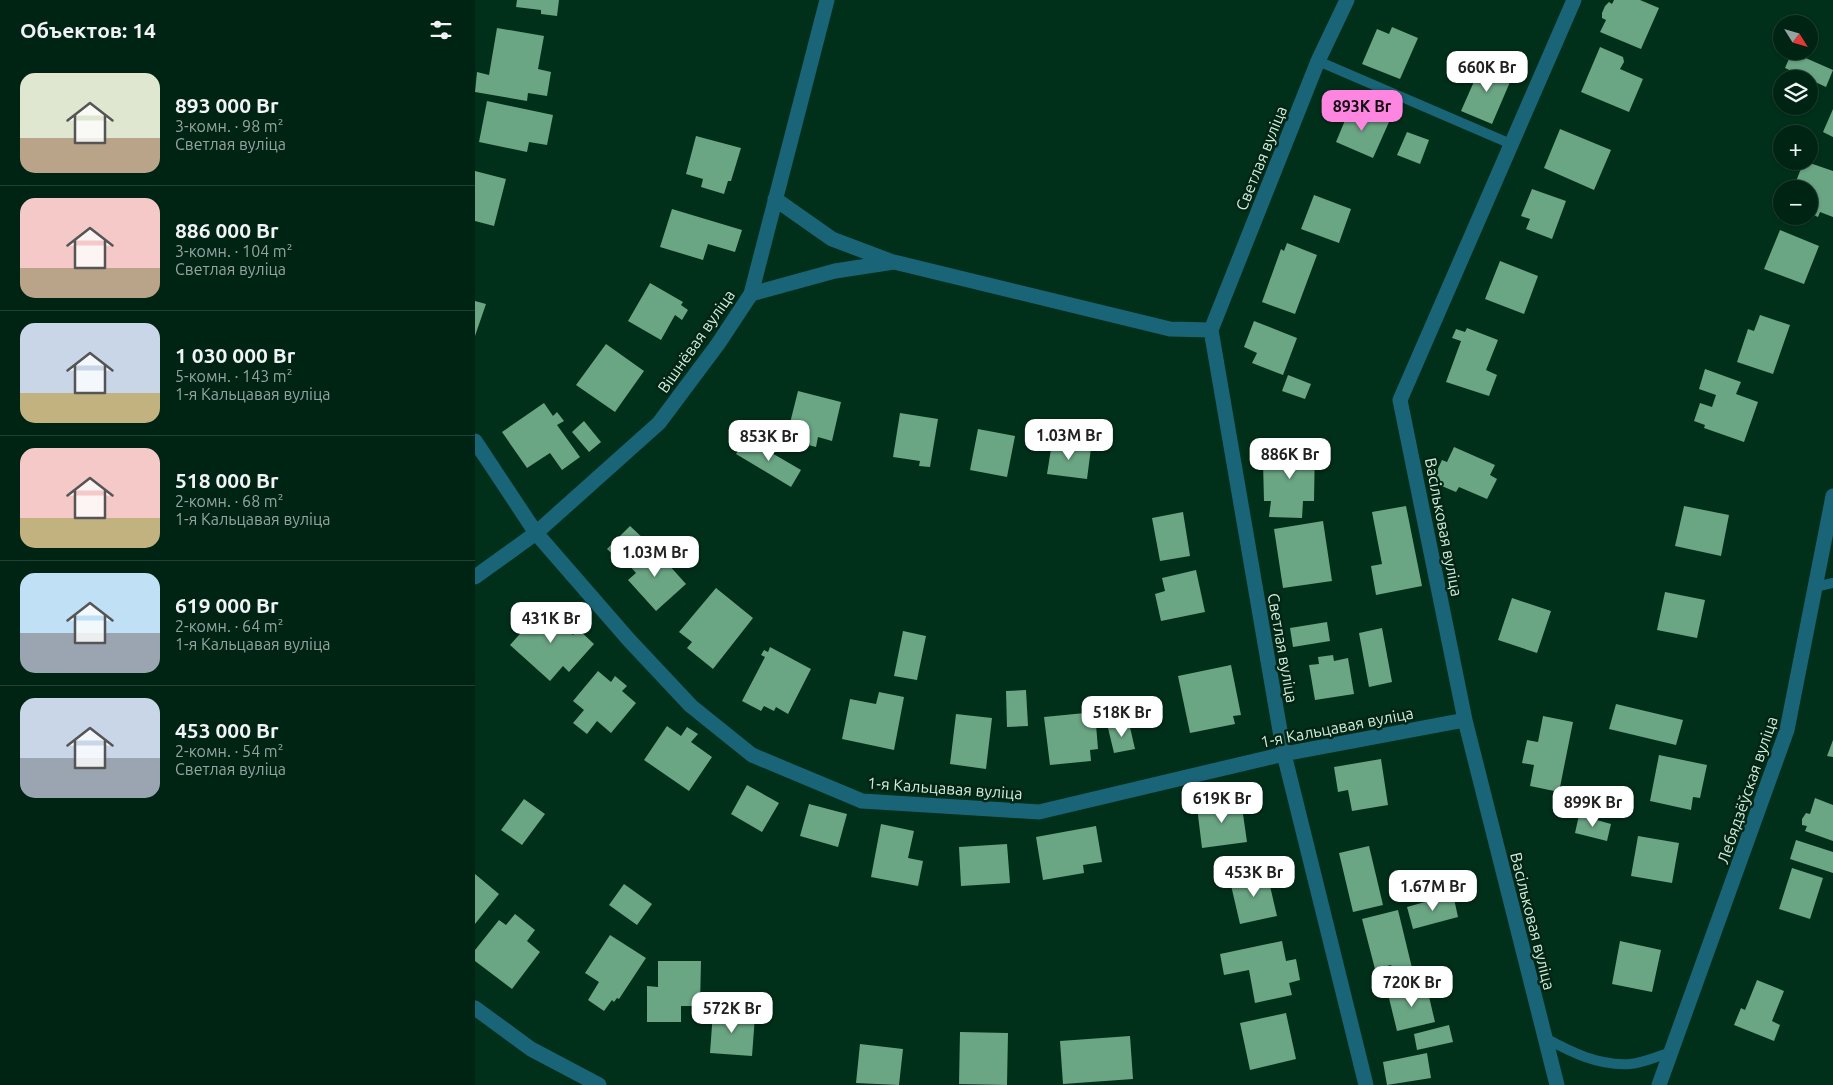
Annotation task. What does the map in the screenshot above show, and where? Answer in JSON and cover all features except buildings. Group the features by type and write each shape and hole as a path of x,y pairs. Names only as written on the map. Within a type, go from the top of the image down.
{"street":[{"name":"Вішнёвая вуліца","path":"475,577 536,532 659,423 718,344 751,294 827,0"},
{"name":"Светлая вуліца","path":"1347,0 1318,61 1211,330 1284,754 1366,1085"},
{"name":"Васільковая вуліца","path":"1557,1085 1465,720 1400,400 1574,0"},
{"path":"775,199 832,239 894,262 1170,329 1211,330"},
{"path":"751,294 835,271 894,262"},
{"name":"1-я Кальцавая вуліца","path":"475,441 536,532 629,640 691,706 751,755 861,801 1039,812 1284,754 1465,720"},
{"name":"Лебядзёўская вуліца","path":"1659,1085 1787,730 1829,526 1833,496"},
{"path":"475,1008 531,1049 599,1085"}],"lane":[{"path":"1318,61 1511,144"},
{"path":"1815,587 1833,583"},
{"path":"1545,1038 1578,1056 1601,1062 1631,1064 1671,1052"}]}
